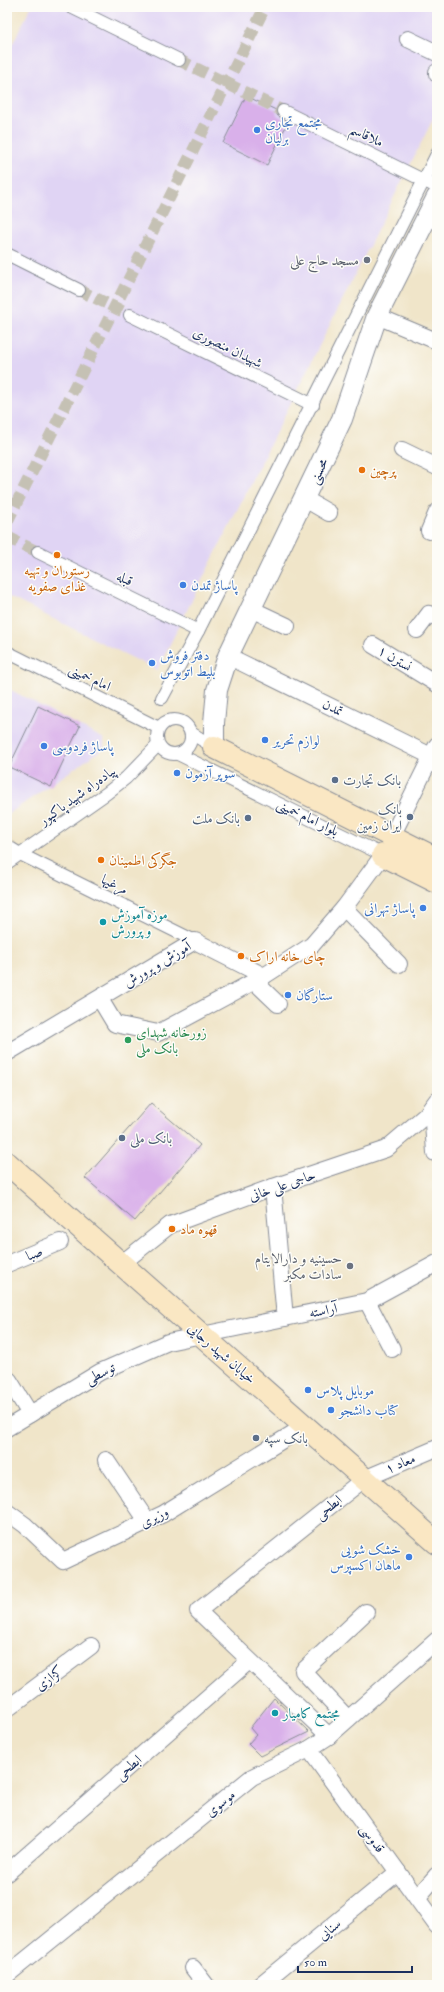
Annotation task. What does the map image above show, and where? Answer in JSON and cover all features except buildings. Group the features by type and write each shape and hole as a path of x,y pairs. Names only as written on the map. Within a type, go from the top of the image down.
{"main road":[{"name":"بلوار امام خمینی","path":"214,747 387,846 437,882"},
{"name":"بلوار امام خمینی","path":"387,846 437,859"},
{"name":"خیابان شهید رجایی","path":"7,1163 437,1543"}],"street":[{"path":"71,7 179,60"},
{"path":"408,40 437,53"},
{"name":"ملاقاسم","path":"283,111 437,187"},
{"path":"162,698 198,631 313,405 437,154"},
{"name":"محسنی","path":"214,747 214,723 217,690 228,656 342,420 377,316 437,197"},
{"path":"7,254 79,290"},
{"name":"شهیدان منصوری","path":"130,315 313,405"},
{"path":"377,316 434,340"},
{"path":"402,450 437,467"},
{"path":"305,499 329,513"},
{"path":"429,531 437,512"},
{"name":"قبله","path":"38,552 198,631"},
{"path":"251,609 287,626"},
{"path":"417,630 429,614 437,617"},
{"name":"نسترن ۱","path":"373,645 437,684"},
{"name":"امام خمینی","path":"7,652 159,728"},
{"name":"تمدن","path":"228,656 435,753"},
{"path":"174,719 184,722 191,733 192,737 189,746 178,754 165,752 158,746 156,737 159,728 165,722 174,719"},
{"name":"بلوار امام خمینی","path":"191,733 214,747"},
{"name":"پیاده‌راه شهید پاکپور","path":"7,863 126,778 158,746"},
{"path":"100,999 115,1024 158,1033 259,978 312,945 344,908 387,846 435,753"},
{"name":"بلوار امام خمینی","path":"178,754 387,846"},
{"name":"مرغیها","path":"7,846 20,854 195,941"},
{"path":"344,908 399,964"},
{"name":"آموزش و پرورش","path":"7,1053 100,999 195,941 259,978 278,1004"},
{"path":"434,1104 436,1153"},
{"name":"حاجی علی خانی","path":"121,1264 170,1225 273,1187 386,1149 426,1115 434,1104"},
{"path":"273,1187 285,1318"},
{"name":"صبا","path":"7,1264 60,1242"},
{"name":"آراسته","path":"200,1334 367,1301 437,1263"},
{"path":"367,1301 392,1349"},
{"name":"توسطی","path":"7,1428 100,1372 168,1342 200,1334"},
{"path":"9,1380 30,1414"},
{"name":"وزیری","path":"7,1512 25,1525 63,1561 163,1514 305,1426"},
{"name":"معاد ۱","path":"364,1479 437,1448"},
{"path":"106,1460 147,1521"},
{"name":"ابطحی","path":"329,1736 198,1611 364,1479"},
{"path":"348,1719 303,1671 366,1612"},
{"name":"موسوی","path":"7,1975 252,1777 309,1749 329,1736 437,1640"},
{"name":"کزازی","path":"7,1709 91,1646"},
{"name":"ابطحی","path":"7,1873 249,1661"},
{"name":"قدوسی","path":"309,1749 437,1926"},
{"name":"سنایی","path":"260,1985 398,1872"},
{"path":"417,1898 437,1875"},
{"path":"193,1968 206,1985"}],"shaded area":[{"path":"31,7 437,7 437,111 157,670 7,596 7,55"},
{"path":"7,688 104,739 104,748 7,815"}],"tunnel":[{"path":"7,522 265,7"},
{"path":"179,60 283,111"},
{"path":"79,290 130,315"},
{"path":"7,537 38,552"}],"place":[{"name":"مجتمع تجاری برلیان","path":"257,130"},
{"name":"مسجد حاج علی","path":"367,260"},
{"name":"پرچین","path":"362,470"},
{"name":"رستوران و تهیه غذای صفویه","path":"57,555"},
{"name":"پاساژ تمدن","path":"183,585"},
{"name":"دفتر فروش بلیط اتوبوس","path":"152,663"},
{"name":"لوازم تحریر","path":"265,740"},
{"name":"پاساژ فردوسی","path":"44,746"},
{"name":"سوپر آزمون","path":"177,773"},
{"name":"بانک تجارت","path":"335,780"},
{"name":"بانک ایران زمین","path":"410,817"},
{"name":"بانک ملت","path":"248,818"},
{"name":"جگرکی اطمینان","path":"101,860"},
{"name":"پاساژ تهرانی","path":"423,908"},
{"name":"موزه آموزش و پرورش","path":"103,922"},
{"name":"چای خانه اراک","path":"241,956"},
{"name":"ستارگان","path":"288,995"},
{"name":"زورخانه شهدای بانک ملی","path":"128,1040"},
{"name":"بانک ملی","path":"122,1138"},
{"name":"قهوه ماد","path":"172,1229"},
{"name":"حسینیه و دارالایتام سادات مکبر","path":"350,1266"},
{"name":"موبایل پلاس","path":"308,1390"},
{"name":"کتاب دانشجو","path":"331,1410"},
{"name":"بانک سپه","path":"256,1438"},
{"name":"خشک شویی ماهان اکسپرس","path":"409,1557"},
{"name":"مجتمع کامیار","path":"275,1713"}]}
